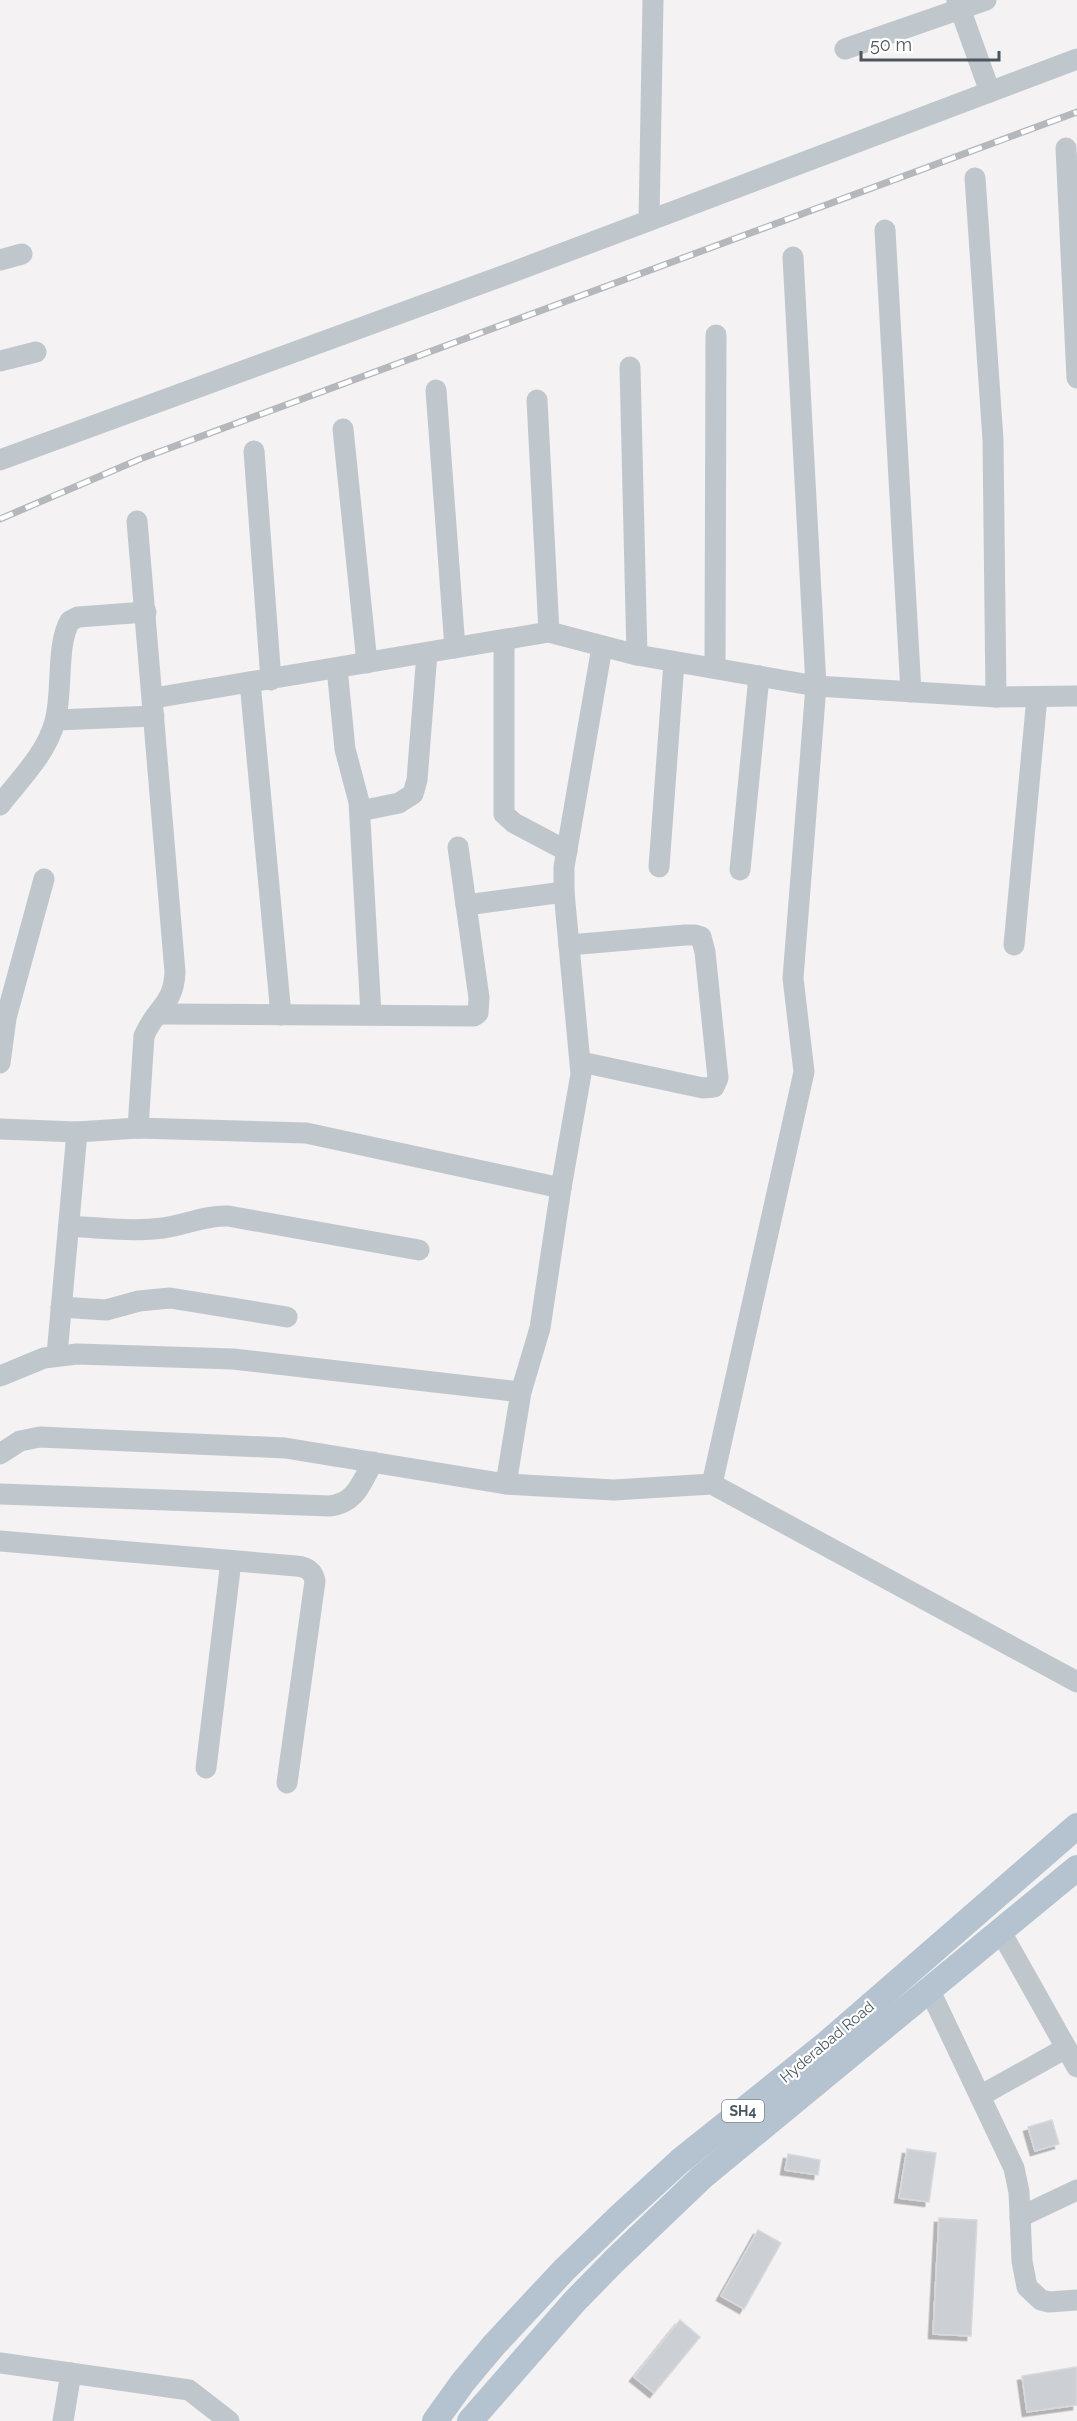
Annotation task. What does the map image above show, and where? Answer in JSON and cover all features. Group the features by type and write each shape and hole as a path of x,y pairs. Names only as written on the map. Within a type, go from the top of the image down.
{"main road":[{"name":"Hyderabad Road","path":"435,2421 494,2345 564,2270 620,2216 680,2161 825,2045 1077,1826"},
{"name":"Hyderabad Road","path":"470,2421 574,2302 702,2177 1077,1868"}],"street":[{"path":"649,220 653,0"},
{"path":"845,49 958,5 986,0"},
{"path":"958,5 990,92"},
{"path":"0,460 1077,59"},
{"path":"1066,148 1077,378"},
{"path":"975,178 993,440 996,697"},
{"path":"885,230 911,692"},
{"path":"0,260 22,254"},
{"path":"712,1484 804,1072 793,978 816,686 793,257"},
{"path":"715,668 716,335"},
{"path":"0,362 36,352"},
{"path":"630,367 638,655"},
{"path":"436,390 455,648"},
{"path":"537,400 549,632"},
{"path":"343,429 368,663"},
{"path":"254,451 260,681 281,1015"},
{"path":"138,521 176,972 173,993 148,1026 144,1036 138,1128"},
{"path":"0,805 43,750 56,720 64,635 70,621 78,617 146,612"},
{"path":"56,720 154,707 260,681 549,632 638,655 816,686 996,697 1077,696"},
{"path":"504,640 504,814 514,823 567,850"},
{"path":"507,1484 521,1392 540,1328 561,1188 579,1089 581,1062 564,892 564,867 602,647"},
{"path":"360,811 399,803 413,794 417,780 427,653"},
{"path":"659,867 674,662"},
{"path":"337,668 345,749 358,795 360,811 371,1014"},
{"path":"740,870 759,676"},
{"path":"1014,945 1037,697"},
{"path":"158,1014 371,1014 467,1017 478,1013 479,998 458,847"},
{"path":"0,1063 6,1018 44,879"},
{"path":"466,905 564,892"},
{"path":"569,945 685,935 701,937 705,952 718,1078 714,1087 703,1088 581,1062"},
{"path":"0,1129 77,1132 138,1128 306,1133 561,1188"},
{"path":"57,1355 77,1132"},
{"path":"69,1226 145,1230 175,1226 214,1216 228,1216 419,1250"},
{"path":"61,1307 106,1310 147,1300 170,1298 287,1317"},
{"path":"0,1376 30,1363 57,1355 233,1359 521,1392"},
{"path":"0,1454 20,1441 40,1437 285,1448 507,1484 615,1490 712,1484 1077,1682"},
{"path":"0,1494 330,1506 349,1501 373,1462"},
{"path":"0,1541 302,1566 313,1574 315,1581 287,1784"},
{"path":"206,1768 231,1561"},
{"path":"1001,1932 1077,2067"},
{"path":"930,1991 1014,2168 1019,2192 1022,2261 1027,2286 1041,2300 1049,2302 1077,2300"},
{"path":"980,2096 1066,2048"},
{"path":"1020,2217 1077,2190"},
{"path":"0,2363 189,2390 229,2421"},
{"path":"63,2421 71,2373"}],"building":[{"path":"1052,2120 1059,2144 1035,2151 1028,2127"},
{"path":"907,2149 936,2153 929,2202 899,2198"},
{"path":"788,2154 820,2160 818,2175 785,2170"},
{"path":"939,2218 977,2220 971,2336 933,2334"},
{"path":"758,2230 781,2243 744,2309 721,2296"},
{"path":"680,2320 700,2337 654,2393 634,2377"},
{"path":"1077,2367 1077,2405 1027,2412 1022,2376"}],"railway":[{"path":"0,519 140,459 1077,112"}]}
